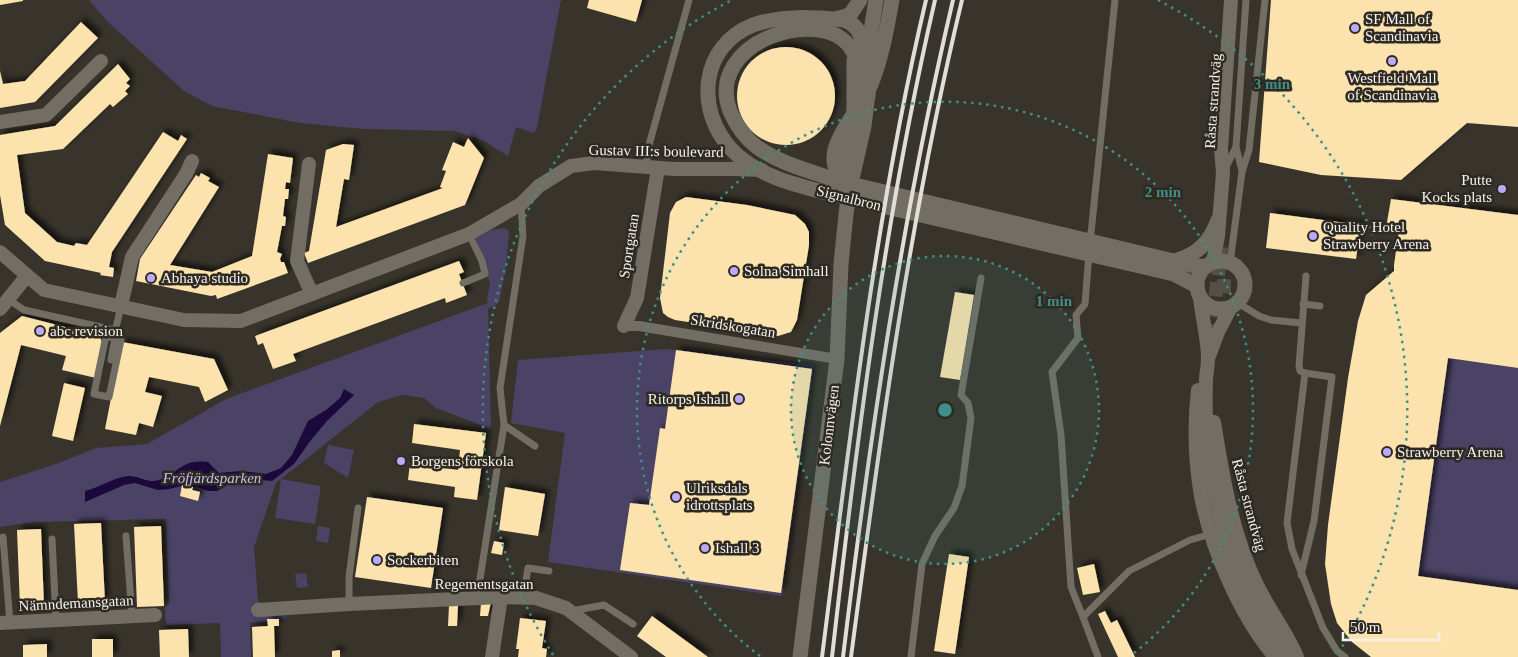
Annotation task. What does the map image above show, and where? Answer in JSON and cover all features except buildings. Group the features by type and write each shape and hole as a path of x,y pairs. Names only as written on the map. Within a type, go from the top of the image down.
{"street":[{"path":"833,19 850,14 860,0"},
{"name":"Kolonnvägen","path":"800,657 837,359 848,188 847,156 854,109 853,52 867,0"},
{"name":"Kolonnvägen","path":"848,188 864,126 868,96 871,31 876,0"},
{"path":"848,188 836,169 833,159 835,147 872,83 884,45 892,0"},
{"name":"Råsta strandväg","path":"1220,227 1223,173 1220,149 1231,0"},
{"name":"Råsta strandväg","path":"1220,227 1227,110 1237,0"},
{"name":"Signalbron","path":"833,19 787,18 754,25 726,43 717,56 708,79 710,108 718,129 731,149 745,160 778,178 802,186 1174,274 1198,292"},
{"path":"833,19 849,22 858,30"},
{"name":"Signalbron","path":"853,52 846,41 832,33 805,30 775,34 745,51 735,63 727,78 725,93 735,122 745,136 758,148 784,162 848,188 1190,265 1209,264"},
{"name":"Kolonnvägen","path":"858,30 863,43 868,96"},
{"path":"0,122 46,115 101,61"},
{"path":"121,306 132,257 186,174 192,160"},
{"name":"Gustav III:s boulevard","path":"0,252 26,277 44,290 184,320 242,321 469,234 520,204 539,186 571,166 594,163 652,167 764,170 848,188"},
{"path":"309,164 297,260 312,294"},
{"name":"Sportgatan","path":"624,326 637,298 652,167"},
{"path":"1175,261 1193,255 1206,244 1220,227"},
{"path":"1209,264 1222,261 1230,262 1242,273 1245,280 1245,288 1235,305 1223,310 1214,309 1206,305 1198,292 1198,278 1209,264 1220,227"},
{"path":"4,304 26,277"},
{"name":"Råsta strandväg","path":"1198,292 1208,357 1206,415 1212,482 1226,540 1239,573 1269,630 1287,657"},
{"name":"Råsta strandväg","path":"1208,357 1218,332 1235,305"},
{"name":"Skridskogatan","path":"624,326 638,326 837,359"},
{"name":"Råsta strandväg","path":"1275,657 1260,638 1232,588 1212,534 1201,497 1197,471 1196,409 1200,380 1211,338 1214,419 1225,488 1231,512 1242,550 1258,587 1297,657"},
{"path":"492,657 501,597"},
{"name":"Regementsgatan","path":"258,610 501,597 536,598 566,608 631,657"},
{"name":"Nämndemansgatan","path":"5,623 155,615"}],"lane":[{"path":"652,167 648,145 689,0"},
{"path":"1098,657 1071,587 1061,434 1052,372 1078,338 1076,315 1085,304 1090,236 1115,0"},
{"path":"1242,172 1236,147 1246,0"},
{"path":"1230,262 1242,172 1249,150 1265,0"},
{"path":"1223,173 1236,147"},
{"path":"477,599 504,426 500,388 523,236 520,204"},
{"path":"463,283 485,274 482,262 469,234"},
{"path":"1301,575 1314,521 1332,377 1300,371 1301,323 1306,276"},
{"path":"911,657 922,564 935,536 954,508 962,486 971,418 968,403 961,395 981,278"},
{"path":"4,304 116,329"},
{"path":"1303,304 1320,306"},
{"path":"1235,305 1271,320 1301,323"},
{"path":"111,360 121,306"},
{"path":"106,336 115,338 121,340 109,396 94,394 106,336"},
{"path":"1304,373 1287,523 1292,549 1323,628 1337,651 1345,657"},
{"path":"504,426 535,446"},
{"path":"350,604 349,577 358,508"},
{"path":"1083,617 1129,572 1190,540 1212,534"},
{"path":"3,536 5,623"},
{"path":"126,536 132,616"},
{"path":"52,539 56,620"},
{"path":"523,598 528,568 549,571"},
{"path":"571,612 604,606 633,624"}],"green space":[{"path":"89,0 561,0 537,127 534,133 516,127 508,156 484,141 455,131 364,129 300,123 212,106 184,91 108,22"},
{"name":"Fröfjärdsparken","path":"504,228 509,231 506,267 499,303 488,309 491,429 436,408 424,398 402,395 378,402 276,483 254,547 258,601 285,614 286,619 250,623 251,657 221,657 220,623 166,625 165,608 169,603 166,519 34,522 0,527 0,482 56,464 96,448 147,444 226,399 488,303 490,283 476,238 490,230"},
{"name":"Ulriksdals idrottsplats","path":"666,349 814,365 782,596 548,562 565,433 511,423 518,360"},
{"path":"1448,358 1518,368 1518,590 1418,576"},
{"path":"328,445 354,450 348,478 324,463"},
{"path":"281,479 321,486 315,524 275,518"},
{"path":"318,526 330,528 328,543 316,541"},
{"path":"306,573 308,587 297,588 295,574"}],"shaded area":[{"path":"344,389 354,395 327,421 294,464 272,481 239,478 217,491 208,491 185,485 158,490 135,483 124,485 85,502 85,491 113,480 129,476 155,481 192,462 208,462 219,473 241,471 266,474 281,468 292,455 308,421 326,410 340,398"}],"tunnel":[{"path":"1211,338 1221,247"},
{"path":"1217,286 1257,287"}],"railway":[{"path":"822,657 865,327 892,163 926,0"},
{"path":"832,657 862,409 874,327 901,163 935,0"},
{"path":"843,657 864,492 889,327 918,163 953,0"},
{"path":"851,657 898,327 943,81 962,0"}],"place":[{"name":"SF Mall of Scandinavia","path":"1355,28"},
{"name":"Westfield Mall of Scandinavia","path":"1392,61"},
{"name":"Putte Kocks plats","path":"1502,189"},
{"name":"Quality Hotel Strawberry Arena","path":"1313,236"},
{"name":"Solna Simhall","path":"734,271"},
{"name":"Abhaya studio","path":"151,278"},
{"name":"abc revision","path":"40,331"},
{"name":"Ritorps Ishall","path":"739,399"},
{"name":"Strawberry Arena","path":"1387,452"},
{"name":"Borgens förskola","path":"401,461"},
{"name":"Ulriksdals idrottsplats","path":"676,497"},
{"name":"Ishall 3","path":"705,548"},
{"name":"Sockerbiten","path":"377,560"}]}
